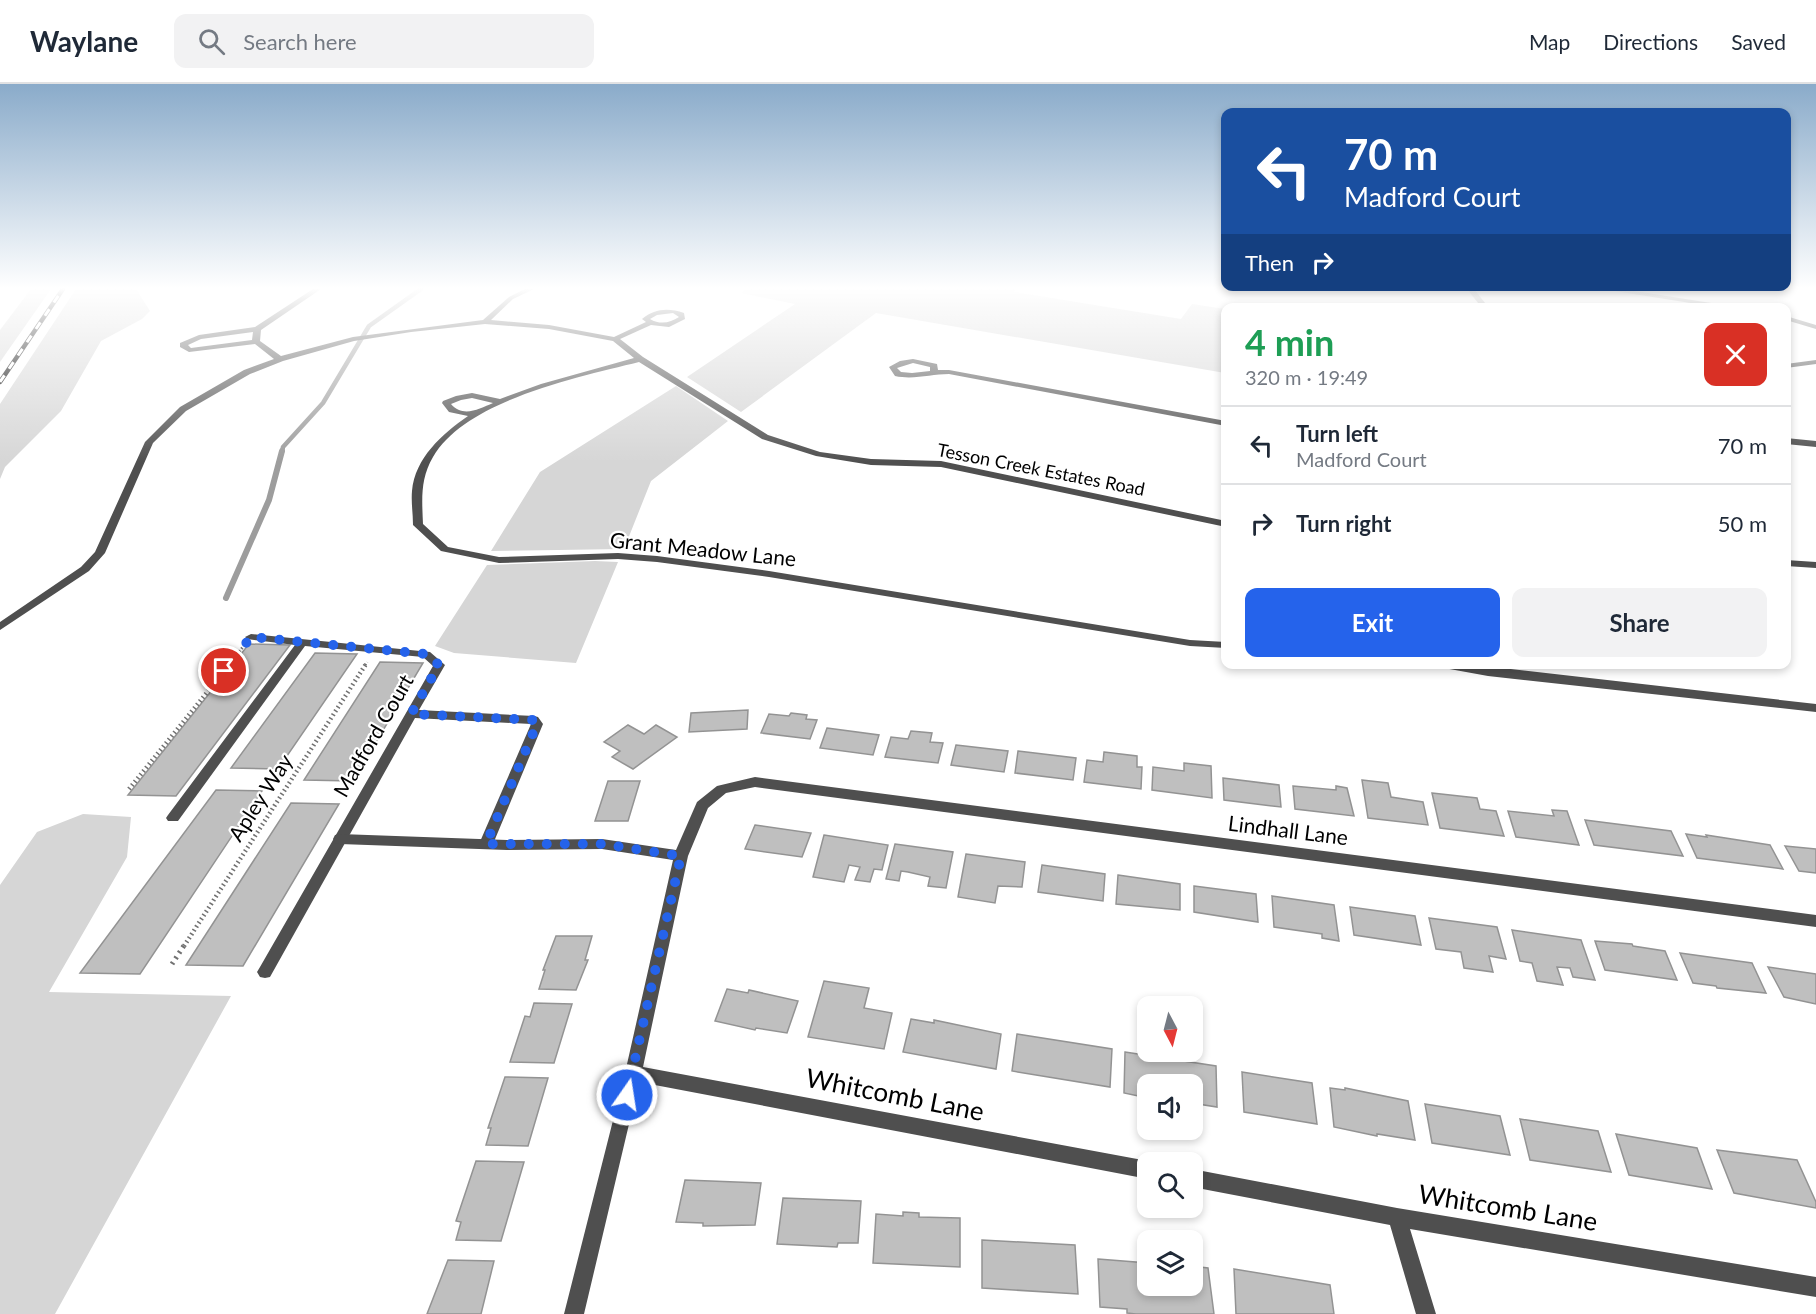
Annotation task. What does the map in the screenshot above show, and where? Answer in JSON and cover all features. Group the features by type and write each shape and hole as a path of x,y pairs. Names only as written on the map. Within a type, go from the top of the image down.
{"street":[{"path":"185,346 189,350 207,350 229,346"},
{"path":"262,346 280,359"},
{"name":"Tesson Creek Estates Road","path":"0,627 85,569 100,553 148,442 183,410 247,372 280,359 329,346"},
{"name":"Tesson Creek Estates Road","path":"624,346 639,359 765,437 819,453 871,462 941,464 1221,523"},
{"name":"Grant Meadow Lane","path":"639,359 499,402 461,421 429,454 418,484 418,525 445,549 500,561 618,556 657,559 781,576 1190,643 1221,645"},
{"path":"1791,365 1816,362"},
{"path":"934,371 1221,423"},
{"path":"473,415 452,410 446,403 455,398 473,396 488,397 499,402"},
{"path":"1791,442 1816,444"},
{"path":"1791,562 1816,565"},
{"name":"Madford Court","path":"251,637 426,654 439,665 265,972"},
{"path":"172,818 303,641"},
{"path":"1472,669 1816,708"},
{"path":"411,714 534,720 537,724 486,844"},
{"name":"Lindhall Lane","path":"573,1314 633,1073 681,856 702,805 722,789 755,782 1816,921"},
{"path":"339,839 486,844 602,844 681,856"},
{"name":"Whitcomb Lane","path":"633,1073 1137,1168"},
{"name":"Whitcomb Lane","path":"1203,1180 1397,1217 1816,1287"},
{"path":"1397,1217 1426,1314"}],"path":[{"path":"129,789 251,637"},
{"name":"Apley Way","path":"172,964 375,649"}],"shaded area":[{"path":"0,346 11,346 0,362"},
{"path":"38,346 98,346 61,411 5,467 0,479 0,404"},
{"path":"732,346 830,346 741,412 687,377"},
{"path":"1070,346 1221,346 1221,372"},
{"path":"676,386 728,421 651,481 624,549 491,551 540,472"},
{"path":"618,562 576,663 454,653 435,646 487,565"},
{"path":"83,814 131,817 127,857 49,992 231,996 55,1314 0,1314 0,885 37,832"}],"building":[{"path":"249,644 290,645 176,796 128,795"},
{"path":"315,653 357,654 278,769 231,768"},
{"path":"380,662 423,663 353,781 304,780"},
{"path":"748,710 747,729 689,732 691,713"},
{"path":"791,713 807,715 806,719 817,720 810,739 761,733 769,714 789,716"},
{"path":"628,725 644,734 656,725 677,737 633,769 612,757 620,751 604,742"},
{"path":"827,728 879,735 873,755 820,748"},
{"path":"911,731 932,733 930,742 943,743 938,763 885,757 891,737 908,739"},
{"path":"956,745 1008,751 1004,772 951,765"},
{"path":"1018,751 1076,758 1073,780 1015,773"},
{"path":"1104,752 1137,756 1137,767 1142,767 1141,789 1084,782 1087,760 1103,762"},
{"path":"1184,763 1211,766 1212,798 1152,790 1153,767 1184,771"},
{"path":"1223,778 1279,785 1281,807 1224,800"},
{"path":"1362,780 1388,783 1391,797 1423,802 1428,825 1368,818"},
{"path":"608,781 640,781 628,821 595,821"},
{"path":"1293,786 1336,790 1336,786 1347,788 1354,816 1295,809"},
{"path":"216,790 262,791 140,974 80,973"},
{"path":"1432,793 1477,798 1480,809 1496,811 1504,836 1440,828"},
{"path":"291,803 339,804 243,966 186,965"},
{"path":"1552,810 1567,811 1579,845 1516,837 1508,811 1554,816"},
{"path":"1585,820 1671,831 1683,856 1594,845"},
{"path":"755,825 811,833 802,857 745,849"},
{"path":"1686,834 1770,845 1783,869 1697,858"},
{"path":"824,835 888,845 882,870 874,869 870,882 855,880 860,867 849,865 844,882 813,877"},
{"path":"895,844 953,852 946,888 928,886 930,877 908,872 901,871 899,881 886,879"},
{"path":"1785,846 1816,849 1816,873 1799,871"},
{"path":"966,854 1025,862 1022,887 998,886 995,903 958,897"},
{"path":"1042,865 1105,874 1103,901 1038,892"},
{"path":"1118,875 1180,884 1180,910 1116,904"},
{"path":"1194,886 1256,894 1258,922 1194,912"},
{"path":"1272,896 1334,905 1339,941 1322,938 1322,934 1274,927"},
{"path":"1350,907 1415,916 1421,945 1354,935"},
{"path":"1429,918 1497,927 1506,959 1489,956 1493,972 1464,968 1461,952 1436,949"},
{"path":"1512,930 1581,940 1595,980 1573,977 1570,968 1557,967 1563,985 1537,981 1532,963 1520,961"},
{"path":"556,936 592,936 585,960 588,960 576,990 539,989 545,970 543,970"},
{"path":"1595,941 1632,944 1665,951 1677,980 1605,970"},
{"path":"1680,953 1752,963 1766,993 1693,983"},
{"path":"1768,967 1816,974 1816,1004 1784,997"},
{"path":"824,981 869,988 864,1008 892,1013 884,1049 808,1037"},
{"path":"727,989 748,993 749,990 798,1001 787,1033 756,1028 755,1030 715,1021"},
{"path":"534,1003 572,1004 554,1063 510,1062 525,1016 530,1017"},
{"path":"911,1019 934,1023 934,1020 1001,1034 996,1069 903,1052"},
{"path":"1017,1034 1112,1049 1110,1087 1012,1071"},
{"path":"1125,1052 1137,1054 1137,1062 1190,1062 1216,1066 1217,1107 1203,1105 1203,1074 1137,1074 1137,1096 1124,1093"},
{"path":"1242,1072 1312,1083 1317,1124 1244,1112"},
{"path":"505,1077 548,1078 528,1146 486,1145 491,1128 488,1128"},
{"path":"1330,1088 1345,1090 1345,1088 1408,1101 1415,1140 1377,1134 1377,1136 1334,1127"},
{"path":"1425,1104 1500,1116 1510,1155 1432,1143"},
{"path":"1520,1119 1598,1131 1611,1172 1530,1160"},
{"path":"1616,1134 1697,1148 1712,1189 1629,1175"},
{"path":"1717,1150 1797,1160 1816,1202 1816,1208 1734,1193"},
{"path":"476,1161 524,1162 501,1241 456,1240 461,1222 456,1221"},
{"path":"685,1180 761,1183 755,1225 703,1226 703,1223 676,1222"},
{"path":"783,1198 861,1201 858,1243 838,1243 837,1247 777,1244"},
{"path":"903,1212 919,1213 919,1217 960,1218 960,1267 873,1263 876,1214 903,1216"},
{"path":"982,1240 1075,1245 1078,1294 982,1288"},
{"path":"1098,1259 1137,1262 1137,1296 1203,1296 1203,1267 1208,1268 1214,1314 1136,1314 1127,1313 1127,1309 1100,1307"},
{"path":"448,1260 494,1261 481,1314 427,1314"},
{"path":"1234,1269 1330,1285 1334,1314 1236,1314"}],"waterway":[{"path":"282,452 283,447 323,403 357,346"},
{"path":"226,598 269,500 282,451"}],"railway":[{"path":"0,382 24,346"}],"route":[{"path":"224,671 251,637 426,654 439,665 411,714 534,720 537,724 486,844 602,844 681,856 627,1095"}]}
